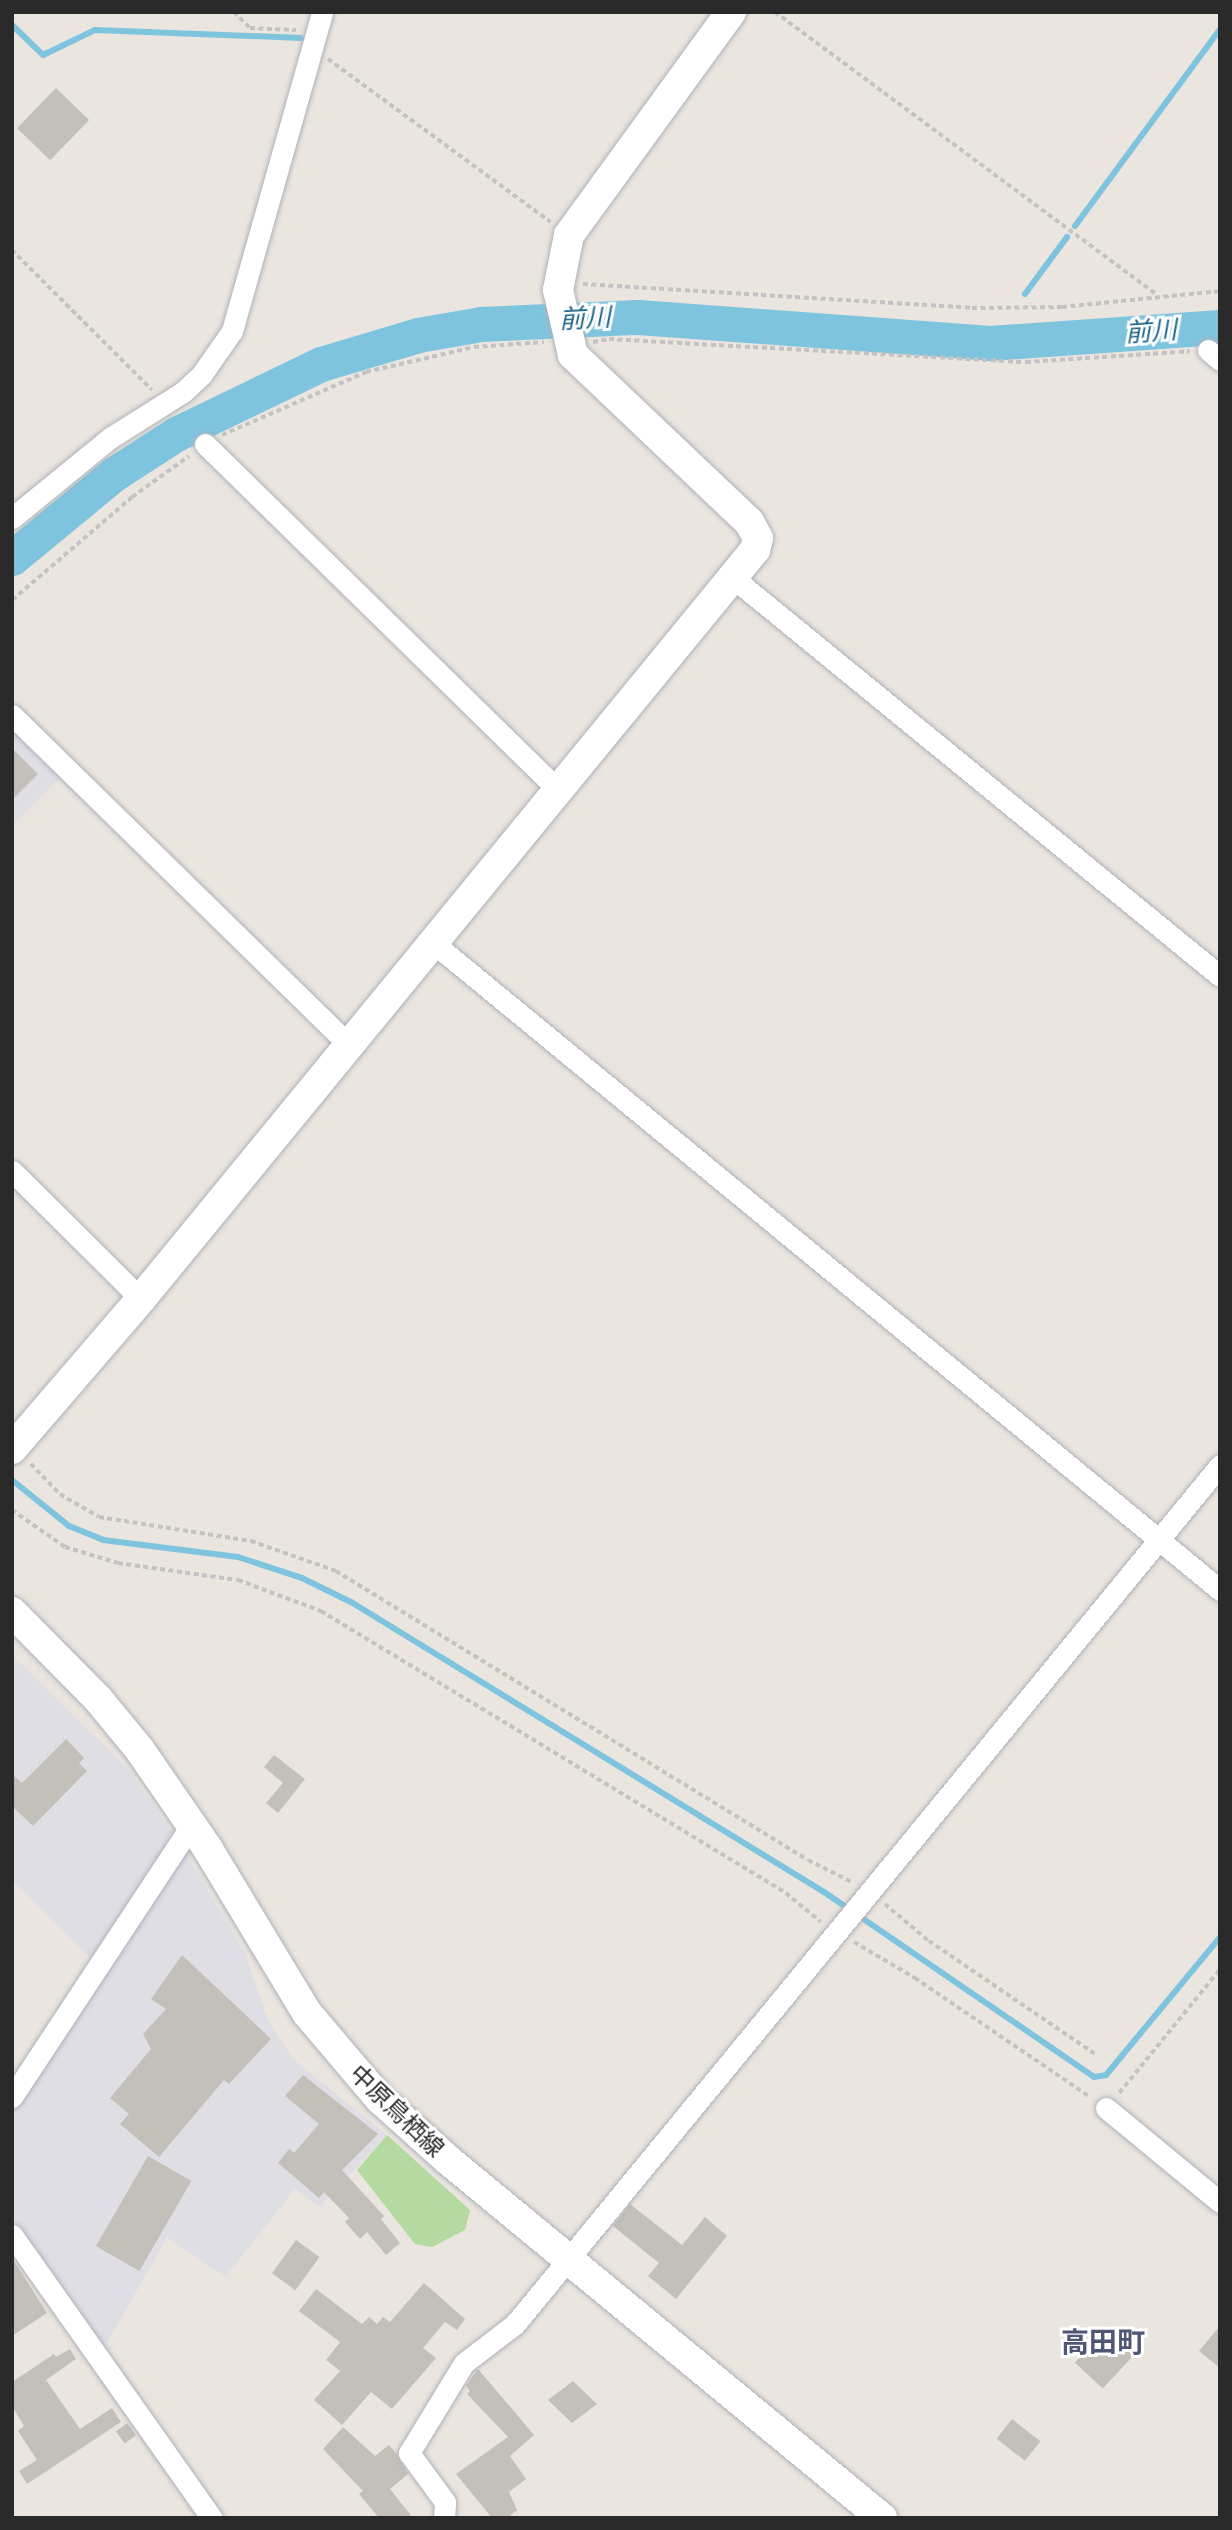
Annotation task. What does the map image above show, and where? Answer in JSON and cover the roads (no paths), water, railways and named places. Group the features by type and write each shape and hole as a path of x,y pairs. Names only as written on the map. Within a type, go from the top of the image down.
{"street":[{"path":"16,1453 556,788 755,550 758,538 749,522 573,355 566,341 558,285 569,235 731,12"},
{"path":"12,518 110,438 202,374 232,331 322,13"},
{"path":"205,444 556,788"},
{"path":"732,577 1220,976"},
{"path":"12,715 349,1045"},
{"path":"431,941 1220,1590"},
{"path":"12,1171 141,1299"},
{"path":"444,2518 445,2502 409,2453 464,2363 515,2324 1220,1465"},
{"name":"中原鳥栖線","path":"12,1612 98,1699 192,1824 307,2013 345,2061 448,2160 881,2518"},
{"path":"12,2097 192,1824"},
{"path":"1106,2108 1220,2202"},
{"path":"12,2235 212,2518"}],"waterway":[{"path":"12,25 43,55 95,30 301,38"},
{"path":"1075,226 1220,29"},
{"path":"1025,294 1067,237"},
{"name":"前川","path":"12,558 114,474 176,434 321,364 418,335 481,324 638,317 990,343 1220,327"},
{"path":"12,1480 69,1526 103,1540 238,1557 302,1578 351,1602 824,1892 1094,2077 1106,2075 1220,1937"}],"district":[{"name":"高田町","path":"1103,2343"}]}
